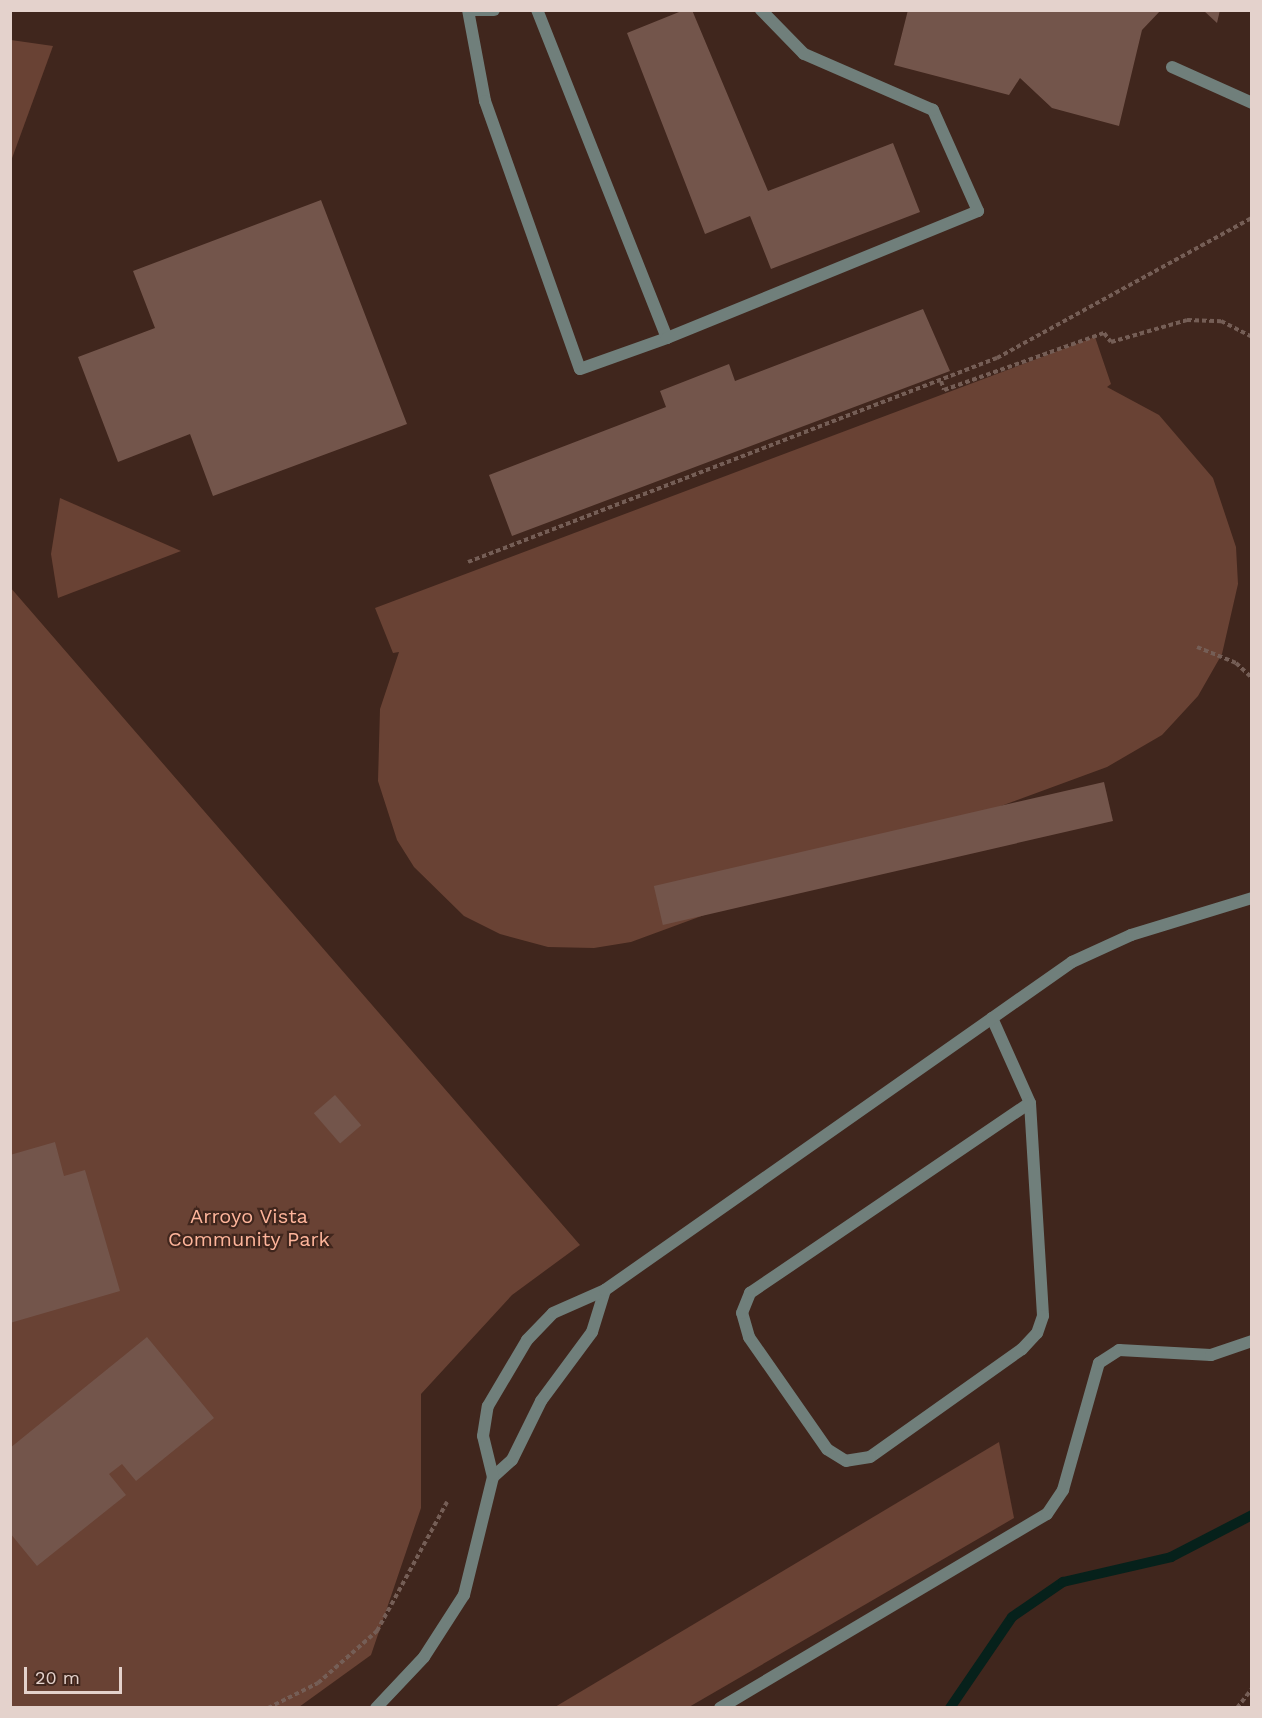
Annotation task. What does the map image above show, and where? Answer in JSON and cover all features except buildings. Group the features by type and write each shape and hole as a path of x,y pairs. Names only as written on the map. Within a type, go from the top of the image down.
{"street":[{"path":"494,10 469,10 485,100 580,369 667,338 978,211 933,110 804,54 761,10"},
{"path":"537,10 667,338"},
{"path":"1172,67 1251,104"},
{"path":"376,1707 424,1657 464,1595 493,1477 483,1436 488,1406 527,1340 553,1313 605,1290 1072,962 1131,935 1251,898"},
{"path":"992,1018 1030,1103 1044,1279 1037,1333 870,1457 846,1461 827,1449 749,1337 742,1313 750,1293 1030,1103"},
{"path":"493,1477 512,1460 542,1401 592,1332 605,1290"},
{"path":"720,1707 1047,1514 1063,1490 1099,1363 1119,1350 1211,1354 1251,1341"}],"path":[{"path":"468,562 997,358 1251,218"},
{"path":"941,381 944,390 1104,333 1111,342 1187,320 1221,321 1251,336"},
{"path":"1197,647 1236,663 1251,678"},
{"path":"268,1707 318,1683 378,1631 447,1502"},
{"path":"1237,1707 1251,1689"}],"green space":[{"path":"10,40 53,46 11,161"},
{"path":"1095,337 1111,384 1107,387 1159,415 1213,478 1236,547 1238,584 1222,654 1198,696 1162,735 1107,767 631,942 594,948 548,947 500,934 464,916 414,867 397,840 378,781 380,709 399,652 393,653 375,608"},
{"path":"60,498 181,551 58,598 51,554"},
{"name":"Arroyo Vista Community Park","path":"10,587 580,1245 512,1295 421,1394 421,1508 371,1655 299,1707 11,1707"},
{"path":"999,1442 1014,1518 689,1707 555,1707"}],"waterway":[{"path":"950,1708 1012,1617 1063,1582 1171,1557 1252,1515"}]}
